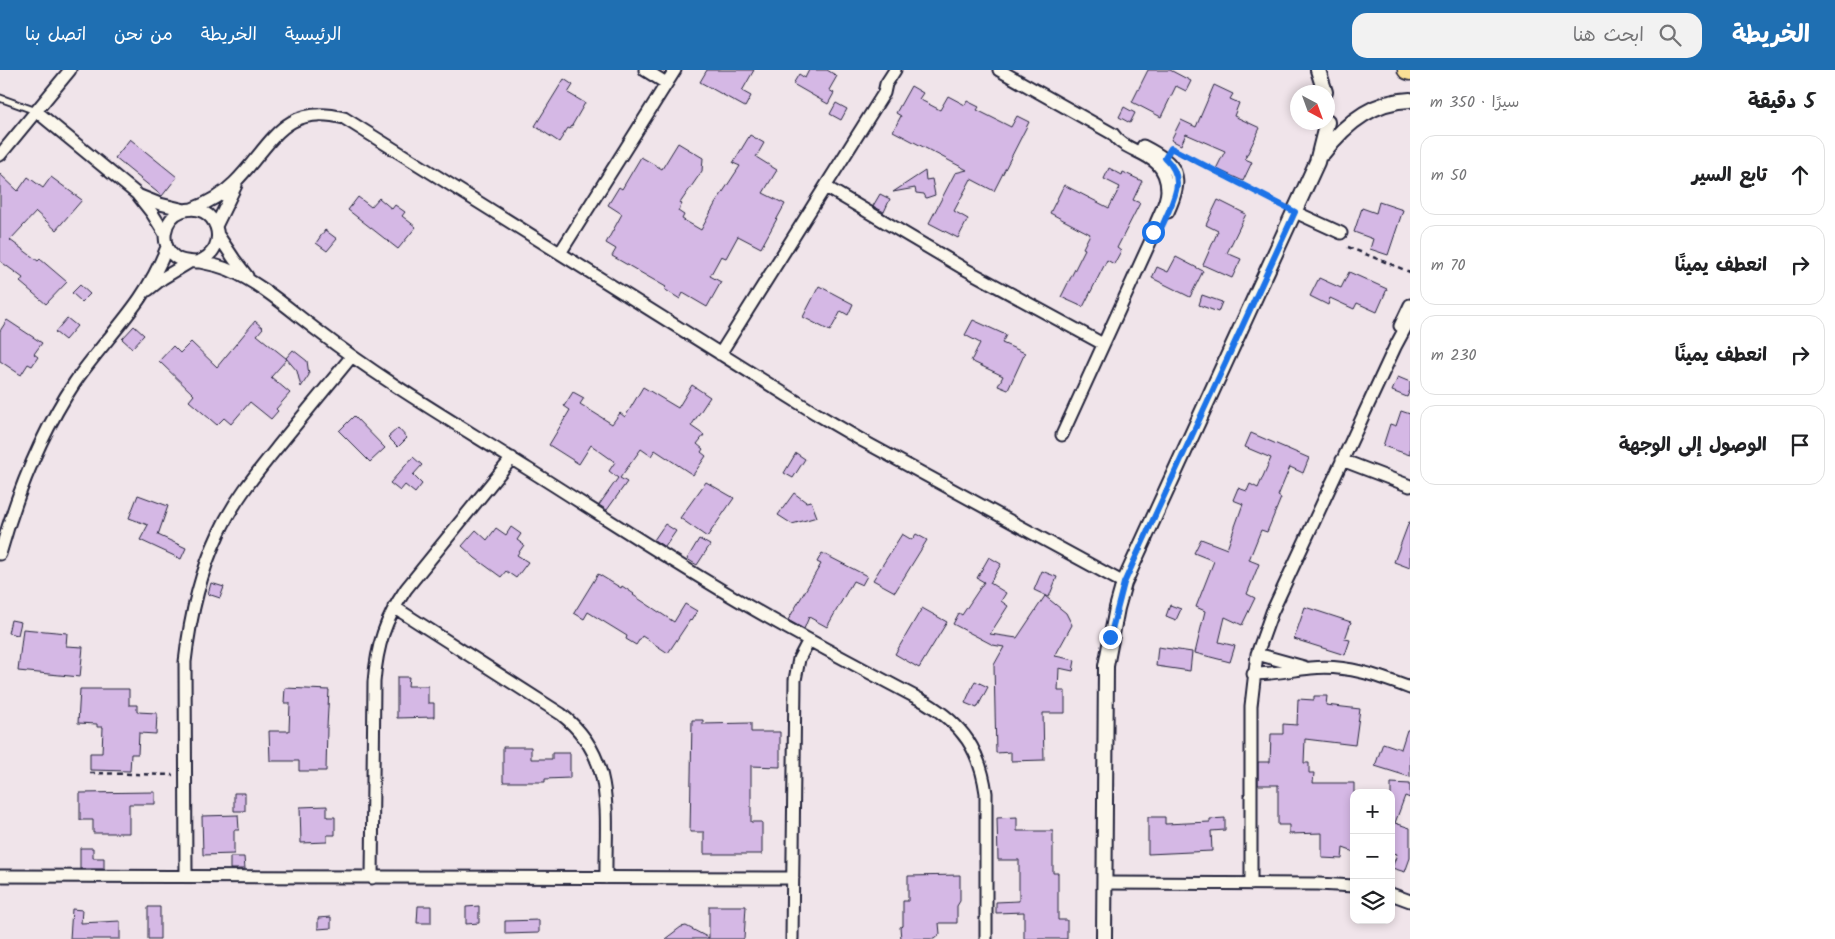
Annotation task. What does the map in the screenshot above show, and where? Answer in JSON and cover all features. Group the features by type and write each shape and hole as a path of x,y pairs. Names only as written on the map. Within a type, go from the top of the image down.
{"street":[{"path":"0,155 70,70"},
{"path":"645,70 666,84"},
{"path":"560,253 674,70"},
{"path":"884,93 886,84 895,70"},
{"path":"720,354 884,93 891,87 902,70"},
{"path":"999,70 1113,134 1119,140 1154,161 1163,174 1167,189 1166,198 1152,238 1062,435"},
{"path":"1318,70 1323,85"},
{"path":"1317,162 1335,137 1359,116 1389,104 1410,100"},
{"path":"0,554 13,508 30,464 51,422 75,382 140,298 155,274 167,247 165,234 137,194 36,111"},
{"path":"165,234 171,219 224,191 242,174 284,127 297,118 313,114 329,114 344,118 720,354 863,441 1124,583"},
{"path":"1104,939 1106,666 1117,608 1124,583 1317,162 1325,130"},
{"path":"1113,134 1122,135 1165,158 1175,171 1177,190 1160,231 1152,238"},
{"path":"140,298 163,278 192,262 208,257 215,247 217,231 228,200 242,174"},
{"path":"826,187 963,268 1103,344"},
{"path":"137,194 160,204 207,214 234,259 252,281"},
{"path":"1295,212 1341,232"},
{"path":"167,247 176,257 225,268 252,281 352,356 718,588 940,711 955,723 968,738 977,756 983,774 986,793 986,939"},
{"path":"1395,346 1397,335 1410,305"},
{"path":"1251,884 1251,706 1253,674 1257,654 1272,612 1395,346 1410,319"},
{"path":"186,875 186,654 194,604 206,563 219,532 250,481 352,356"},
{"path":"372,878 374,682 376,656 383,631 394,607 406,589 512,458"},
{"path":"1342,460 1410,486"},
{"path":"394,607 561,714 581,732 596,754 604,780 606,878"},
{"path":"792,939 795,680 798,659 809,640"},
{"path":"1257,654 1311,668 1348,669 1366,672 1410,688"},
{"path":"1253,674 1282,673 1311,668"},
{"path":"0,876 793,878"},
{"path":"1104,883 1350,886"},
{"path":"1395,895 1410,901"}],"lane":[{"path":"0,98 36,111"}],"path":[{"path":"1165,158 1171,148 1295,212"},
{"path":"1348,247 1410,272"},
{"path":"90,773 186,775"}],"building":[{"path":"707,70 754,70 742,91 751,96 745,107 700,82"},
{"path":"809,70 827,70 837,76 829,90 834,93 828,104 793,84 799,74 805,78"},
{"path":"1148,70 1170,70 1191,81 1186,91 1176,86 1161,117 1132,102"},
{"path":"564,79 573,85 568,93 585,103 570,129 568,128 559,142 535,126"},
{"path":"1214,85 1233,94 1230,99 1239,103 1234,116 1260,128 1245,159 1252,162 1243,181 1216,169 1225,151 1186,134 1181,145 1171,140 1181,120 1196,127"},
{"path":"911,86 923,93 919,99 940,110 948,96 965,105 967,101 979,107 977,110 1011,127 1017,116 1029,122 994,191 971,179 954,211 968,219 958,238 929,223 955,173 967,170 893,131 901,116 896,113"},
{"path":"836,103 847,109 841,120 830,114"},
{"path":"1124,107 1135,113 1130,123 1119,117"},
{"path":"750,135 764,143 756,157 777,170 763,193 785,204 761,248 738,236 726,258 721,256 710,276 721,282 707,307 683,293 680,299 664,289 666,287 612,256 616,249 606,243 622,214 608,205 619,187 622,189 641,157 662,169 678,143 703,158 702,171 680,203 682,204 678,211 684,215 682,219 701,230 715,204 740,166 733,163"},
{"path":"130,139 177,177 162,196 115,158"},
{"path":"1109,168 1122,175 1123,172 1142,181 1133,200 1140,203 1117,248 1121,251 1114,264 1107,260 1083,307 1061,297 1085,249 1083,248 1090,234 1050,213 1064,185 1109,208 1120,187 1104,179"},
{"path":"925,171 926,180 932,179 935,195 926,198 924,194 916,193 915,188 893,192"},
{"path":"0,174 18,191 28,177 43,188 51,177 82,200 56,230 36,212 10,240 38,261 40,259 67,282 46,304 20,282 23,278 0,261"},
{"path":"880,194 890,199 884,212 873,206"},
{"path":"358,197 371,207 379,198 392,209 395,205 405,212 402,216 416,227 398,249 348,210"},
{"path":"1218,200 1246,214 1227,253 1241,259 1232,278 1203,265 1218,231 1206,225"},
{"path":"1379,202 1403,210 1388,255 1370,249 1373,239 1354,232 1362,208 1376,213"},
{"path":"325,230 337,239 327,251 316,243"},
{"path":"1176,257 1203,271 1190,297 1152,278 1157,267 1168,272"},
{"path":"1349,272 1387,289 1377,312 1357,303 1354,309 1330,298 1328,305 1310,296 1319,278 1341,288"},
{"path":"80,285 90,294 82,302 72,293"},
{"path":"819,286 853,304 848,315 841,311 830,331 803,317"},
{"path":"1202,295 1222,302 1218,312 1199,305"},
{"path":"67,318 77,326 65,340 55,332"},
{"path":"7,320 42,343 34,354 38,357 32,366 28,364 21,375 0,361 0,331"},
{"path":"973,320 1006,335 1002,343 1025,353 1008,390 998,386 1003,376 971,361 980,343 965,335"},
{"path":"255,321 263,328 257,335 287,359 271,377 290,393 276,409 278,411 271,419 250,402 231,424 224,418 217,425 189,401 194,395 159,361 173,346 180,353 191,342 217,367"},
{"path":"134,326 144,335 132,348 122,339"},
{"path":"293,350 307,361 309,375 301,387 297,371 286,358"},
{"path":"1398,377 1410,382 1410,390 1407,397 1392,391"},
{"path":"692,385 710,397 691,426 704,435 697,444 703,449 701,452 706,456 693,475 655,450 651,456 641,449 620,478 627,482 607,510 599,505 618,478 609,471 615,462 591,445 579,464 549,445 570,410 564,406 573,392 584,398 580,404 612,424 620,413 625,417 643,387 678,408"},
{"path":"1401,411 1410,414 1410,455 1383,446 1390,424 1396,426"},
{"path":"354,416 385,448 370,462 339,431"},
{"path":"398,428 407,438 398,447 388,437"},
{"path":"1251,433 1309,458 1303,473 1290,467 1278,496 1281,498 1267,532 1261,530 1249,560 1259,564 1247,594 1255,598 1242,625 1225,617 1219,642 1235,646 1230,662 1195,653 1205,611 1196,607 1214,561 1194,553 1201,539 1227,549 1243,504 1233,500 1238,488 1247,491 1250,484 1258,488 1271,458 1245,447"},
{"path":"796,453 805,459 793,478 784,473"},
{"path":"413,457 422,465 413,475 422,484 415,493 405,485 400,491 390,483"},
{"path":"706,482 734,498 707,537 680,518"},
{"path":"794,493 806,502 811,501 817,517 792,524 778,515"},
{"path":"138,495 168,506 158,535 186,548 181,559 140,540 148,525 129,518"},
{"path":"1410,522 1410,568 1394,562"},
{"path":"665,524 676,531 665,547 654,540"},
{"path":"511,527 521,534 517,540 524,545 517,555 528,562 516,578 506,571 501,577 462,546 476,530 487,540 496,528 506,535"},
{"path":"902,534 912,540 916,534 927,540 895,592 873,580"},
{"path":"699,539 710,545 697,565 687,559"},
{"path":"822,553 867,576 862,585 853,581 827,627 809,617 804,629 788,620 821,564 817,562"},
{"path":"989,557 1001,564 990,583 1006,593 1001,601 1008,606 990,634 1017,638 1045,596 1066,613 1072,625 1055,656 1075,660 1073,671 1059,668 1058,691 1065,691 1065,713 1043,713 1044,760 1011,761 1011,752 996,753 994,665 1004,647 993,645 953,624 959,613 962,615 984,582 977,578"},
{"path":"1042,571 1057,577 1049,597 1034,590"},
{"path":"598,574 621,588 622,586 674,622 685,604 697,611 668,653 642,636 636,645 626,639 627,636 588,612 584,619 574,613"},
{"path":"211,583 224,587 220,598 208,594"},
{"path":"1170,605 1181,609 1176,620 1166,616"},
{"path":"1305,607 1351,622 1345,639 1350,640 1345,655 1294,639"},
{"path":"922,608 947,622 919,668 895,654"},
{"path":"11,620 21,622 18,635 8,633"},
{"path":"23,629 67,633 66,646 83,647 80,677 18,671"},
{"path":"1158,647 1192,652 1190,671 1156,666"},
{"path":"397,677 409,677 408,686 428,686 428,703 434,703 434,717 397,718"},
{"path":"975,681 988,687 977,708 965,703"},
{"path":"285,688 329,690 326,771 299,771 299,761 270,761 269,731 289,731 290,703 284,703"},
{"path":"80,689 129,689 129,705 137,705 137,712 157,713 156,734 139,733 138,754 131,754 130,771 90,770 90,753 102,753 103,727 97,727 97,724 78,723"},
{"path":"1314,696 1327,696 1326,705 1360,709 1355,745 1305,739 1304,763 1309,763 1309,773 1314,773 1313,783 1354,783 1354,789 1350,789 1350,851 1343,848 1342,859 1322,858 1322,833 1289,834 1289,825 1278,825 1278,785 1258,785 1258,762 1270,762 1271,734 1283,734 1283,724 1297,725 1298,699 1314,700"},
{"path":"692,720 703,720 703,724 751,723 751,732 780,732 780,767 751,766 751,822 762,822 762,854 704,854 704,832 690,832"},
{"path":"1407,730 1410,730 1410,777 1375,766 1383,743 1401,749"},
{"path":"503,747 531,747 531,759 552,759 552,753 570,753 570,778 545,779 545,782 503,782"},
{"path":"1391,783 1410,784 1410,798 1405,796 1395,823 1395,789 1391,789"},
{"path":"155,792 155,804 129,804 129,833 93,833 93,820 80,820 80,793"},
{"path":"234,793 245,793 245,811 234,811"},
{"path":"327,806 327,817 335,817 335,835 327,835 327,842 301,843 300,807"},
{"path":"238,815 239,830 234,830 234,854 203,855 202,816"},
{"path":"1017,817 1017,831 1053,831 1053,873 1058,873 1058,920 1067,920 1067,939 1024,939 1024,912 996,913 996,902 1019,901 1019,860 998,860 997,818"},
{"path":"1148,817 1165,817 1165,824 1210,822 1210,819 1225,818 1225,830 1211,831 1212,851 1148,854"},
{"path":"1395,823 1410,828 1410,858 1405,872 1395,869 1397,854 1395,853"},
{"path":"80,848 93,848 93,858 104,858 104,869 80,869"},
{"path":"230,857 244,857 245,869 230,869"},
{"path":"960,875 960,901 957,906 957,923 939,923 940,934 934,939 901,939 900,927 903,926 903,901 908,901 908,876"},
{"path":"418,906 431,906 431,923 417,923"},
{"path":"479,906 479,923 466,924 466,907"},
{"path":"709,906 746,906 744,939 665,939 681,927 686,926 709,938"},
{"path":"148,907 160,907 160,939 148,939"},
{"path":"72,909 82,910 81,923 120,921 120,939 70,939"},
{"path":"331,917 331,928 318,929 318,918"},
{"path":"539,920 539,933 505,934 505,921"}],"route":[{"path":"1110,637 1124,583 1295,212 1171,148 1165,158 1175,171 1178,184 1177,190 1160,231 1152,238 1153,232"}]}
